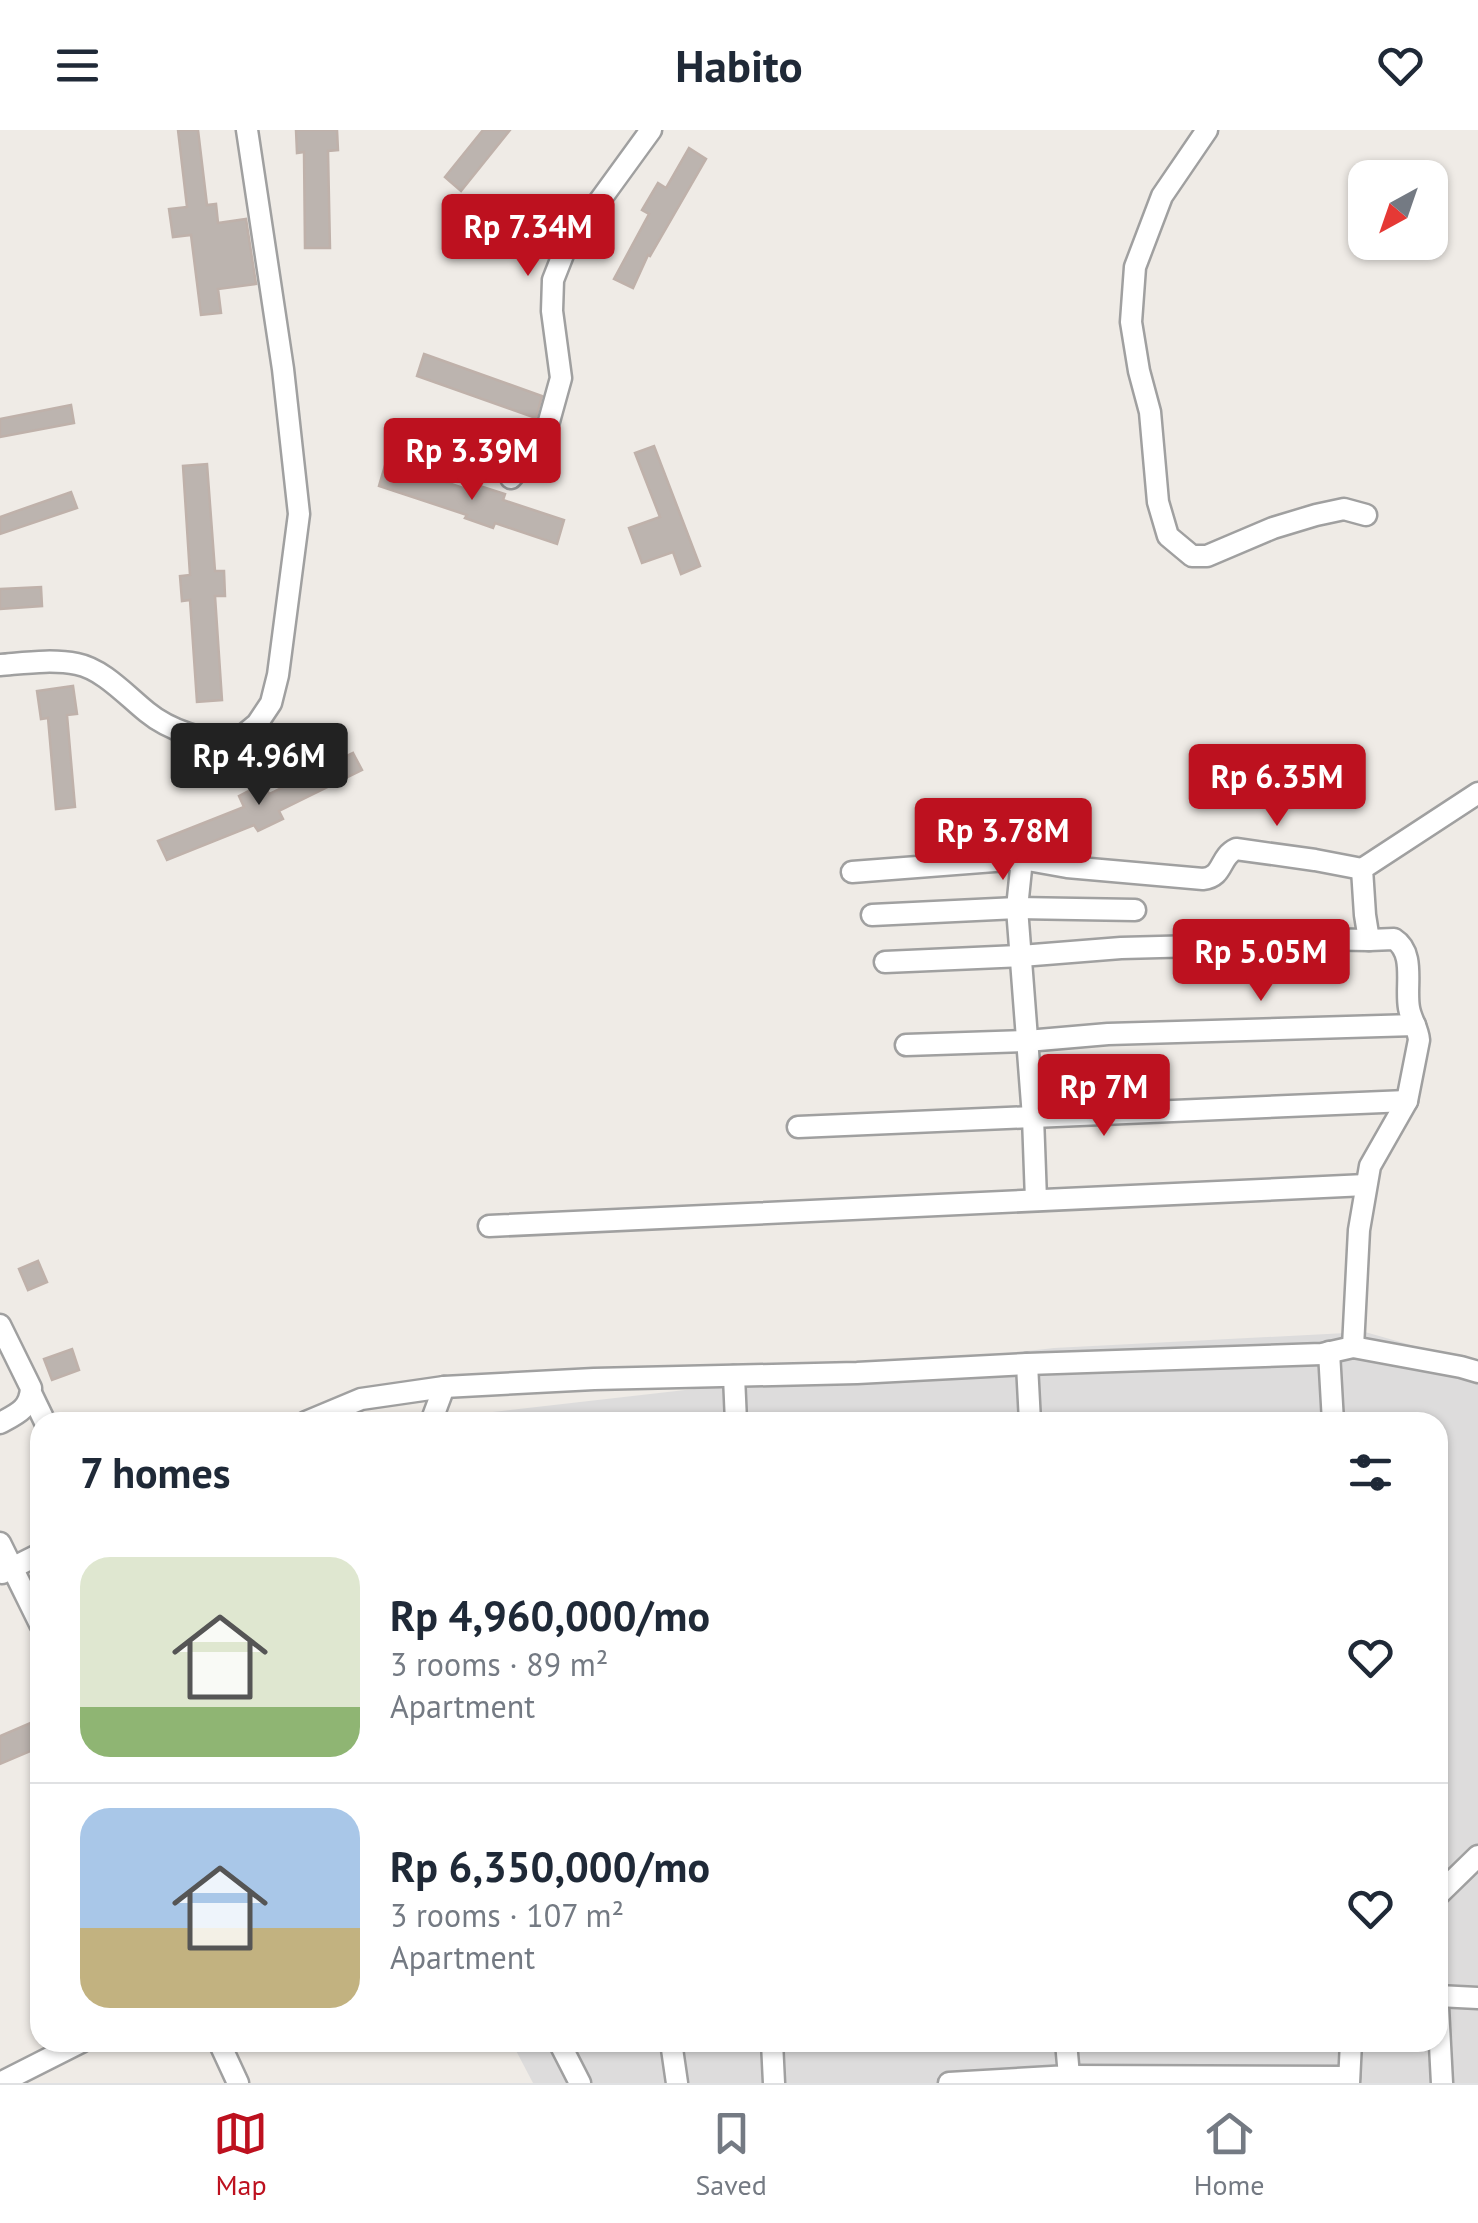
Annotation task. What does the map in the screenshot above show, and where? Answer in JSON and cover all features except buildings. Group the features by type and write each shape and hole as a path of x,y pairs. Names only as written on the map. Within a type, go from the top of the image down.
{"street":[{"path":"0,665 37,661 81,664 118,686 151,716 190,735 222,742 234,743 242,737 257,724 270,703 278,675 299,514 283,369 247,130"},
{"path":"511,478 531,455 548,425 560,378 552,311 553,280 566,247 651,130"},
{"path":"1206,130 1162,196 1135,266 1131,322 1150,412 1158,502 1168,536 1192,556 1207,556 1316,515 1344,509 1366,516"},
{"path":"852,872 1022,859 1203,879 1218,873 1224,859 1236,849 1362,869 1478,793"},
{"path":"1022,859 1017,908 1034,1117 1036,1200"},
{"path":"1362,869 1370,940"},
{"path":"872,915 1017,908 1135,910"},
{"path":"885,962 1309,939 1394,939 1404,947 1409,1007 1419,1040 1408,1100 1370,1166 1359,1230 1353,1347"},
{"path":"906,1046 1108,1034 1415,1025"},
{"path":"798,1127 1408,1100"},
{"path":"489,1226 1366,1185"},
{"path":"0,1325 31,1388 22,1412 0,1423"},
{"path":"329,1412 360,1399 444,1387 857,1373 1330,1352 1353,1347 1478,1372"},
{"path":"1330,1352 1332,1412"},
{"path":"1027,1364 1029,1412"},
{"path":"734,1376 736,1412"},
{"path":"435,1412 444,1387"},
{"path":"31,1393 41,1412"},
{"path":"0,1543 6,1571 30,1608"},
{"path":"6,1571 30,1559"},
{"path":"1448,1885 1478,1856"},
{"path":"1448,1996 1478,1998"},
{"path":"0,2083 61,2052"},
{"path":"224,2052 238,2083"},
{"path":"564,2052 580,2083"},
{"path":"672,2052 678,2083"},
{"path":"772,2052 774,2083"},
{"path":"1067,2052 1069,2079"},
{"path":"948,2083 1069,2079 1349,2080 1350,2052"},
{"path":"1440,2052 1442,2083"}],"shaded area":[{"path":"1365,1332 1478,1364 1478,2083 533,2083 517,2052 1448,2052 1448,1412 494,1412 1054,1348"}]}
